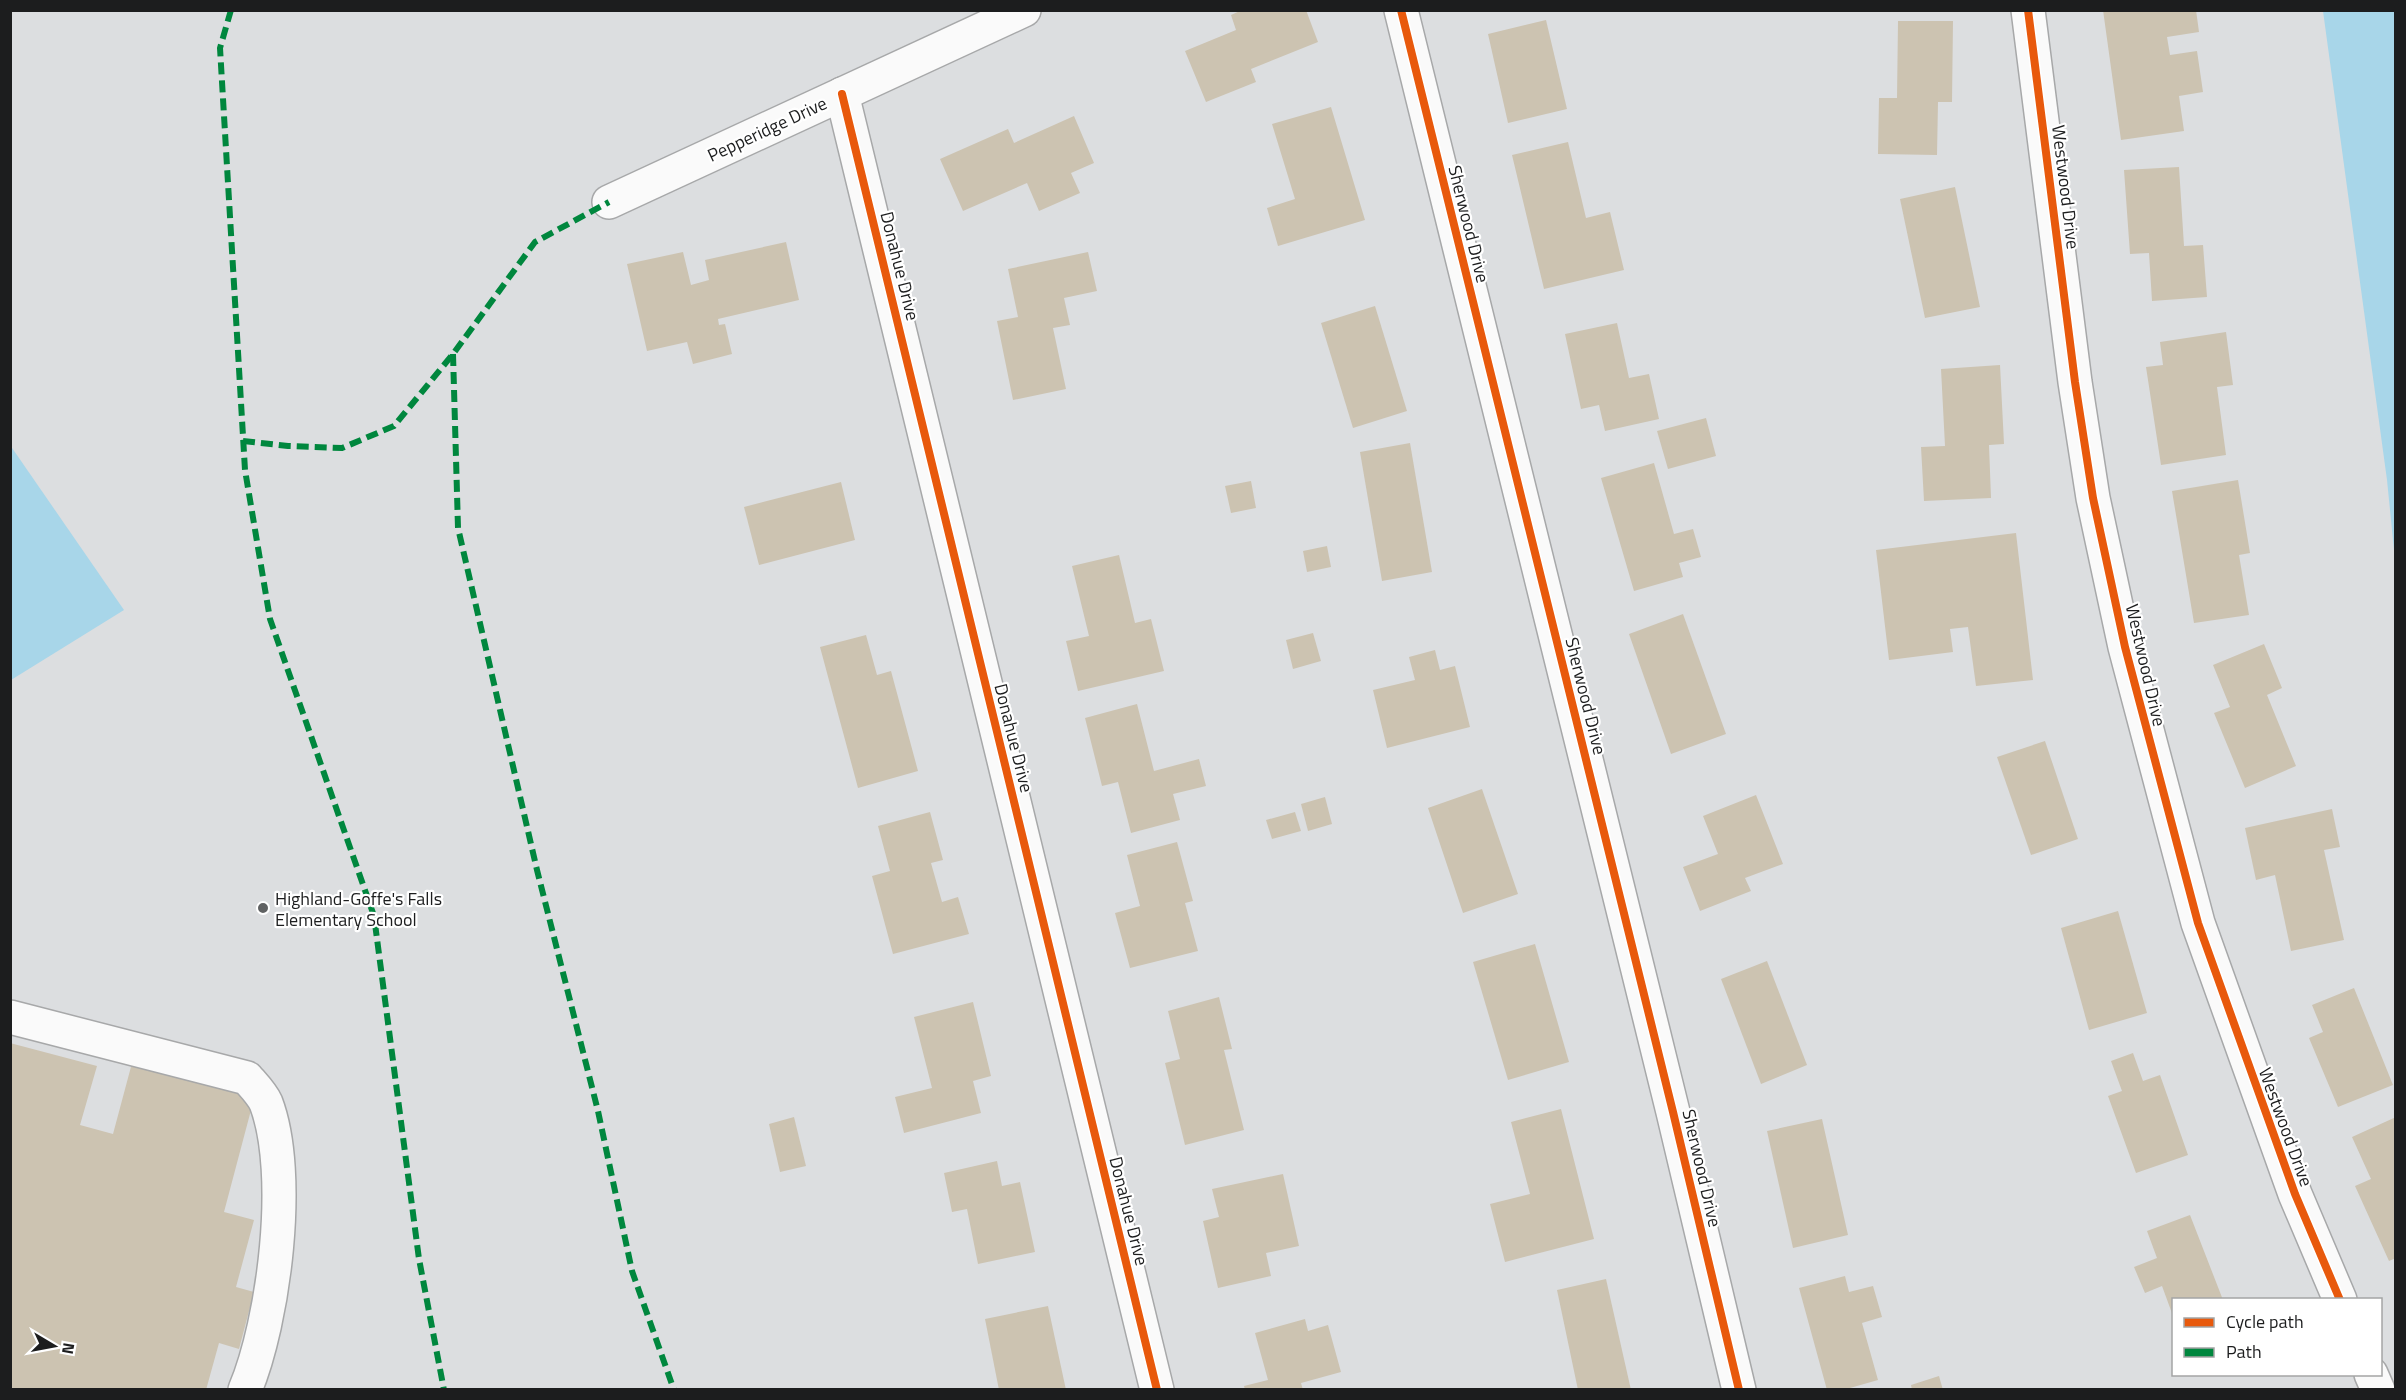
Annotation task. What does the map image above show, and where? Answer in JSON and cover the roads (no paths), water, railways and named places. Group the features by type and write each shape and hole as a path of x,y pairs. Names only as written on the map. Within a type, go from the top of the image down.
{"street":[{"name":"Pepperidge Drive","path":"609,202 1024,10"},
{"name":"Sherwood Drive","path":"1401,10 1673,1112 1738,1389"},
{"name":"Westwood Drive","path":"2028,10 2075,382 2093,498 2125,647 2198,923 2295,1194 2340,1298"},
{"name":"Donahue Drive","path":"842,94 1158,1389"},
{"path":"10,1017 247,1077 265,1101 279,1176 275,1265 256,1363 245,1389"}],"place":[{"name":"Highland-Goffe's Falls Elementary School","path":"263,908"}]}
